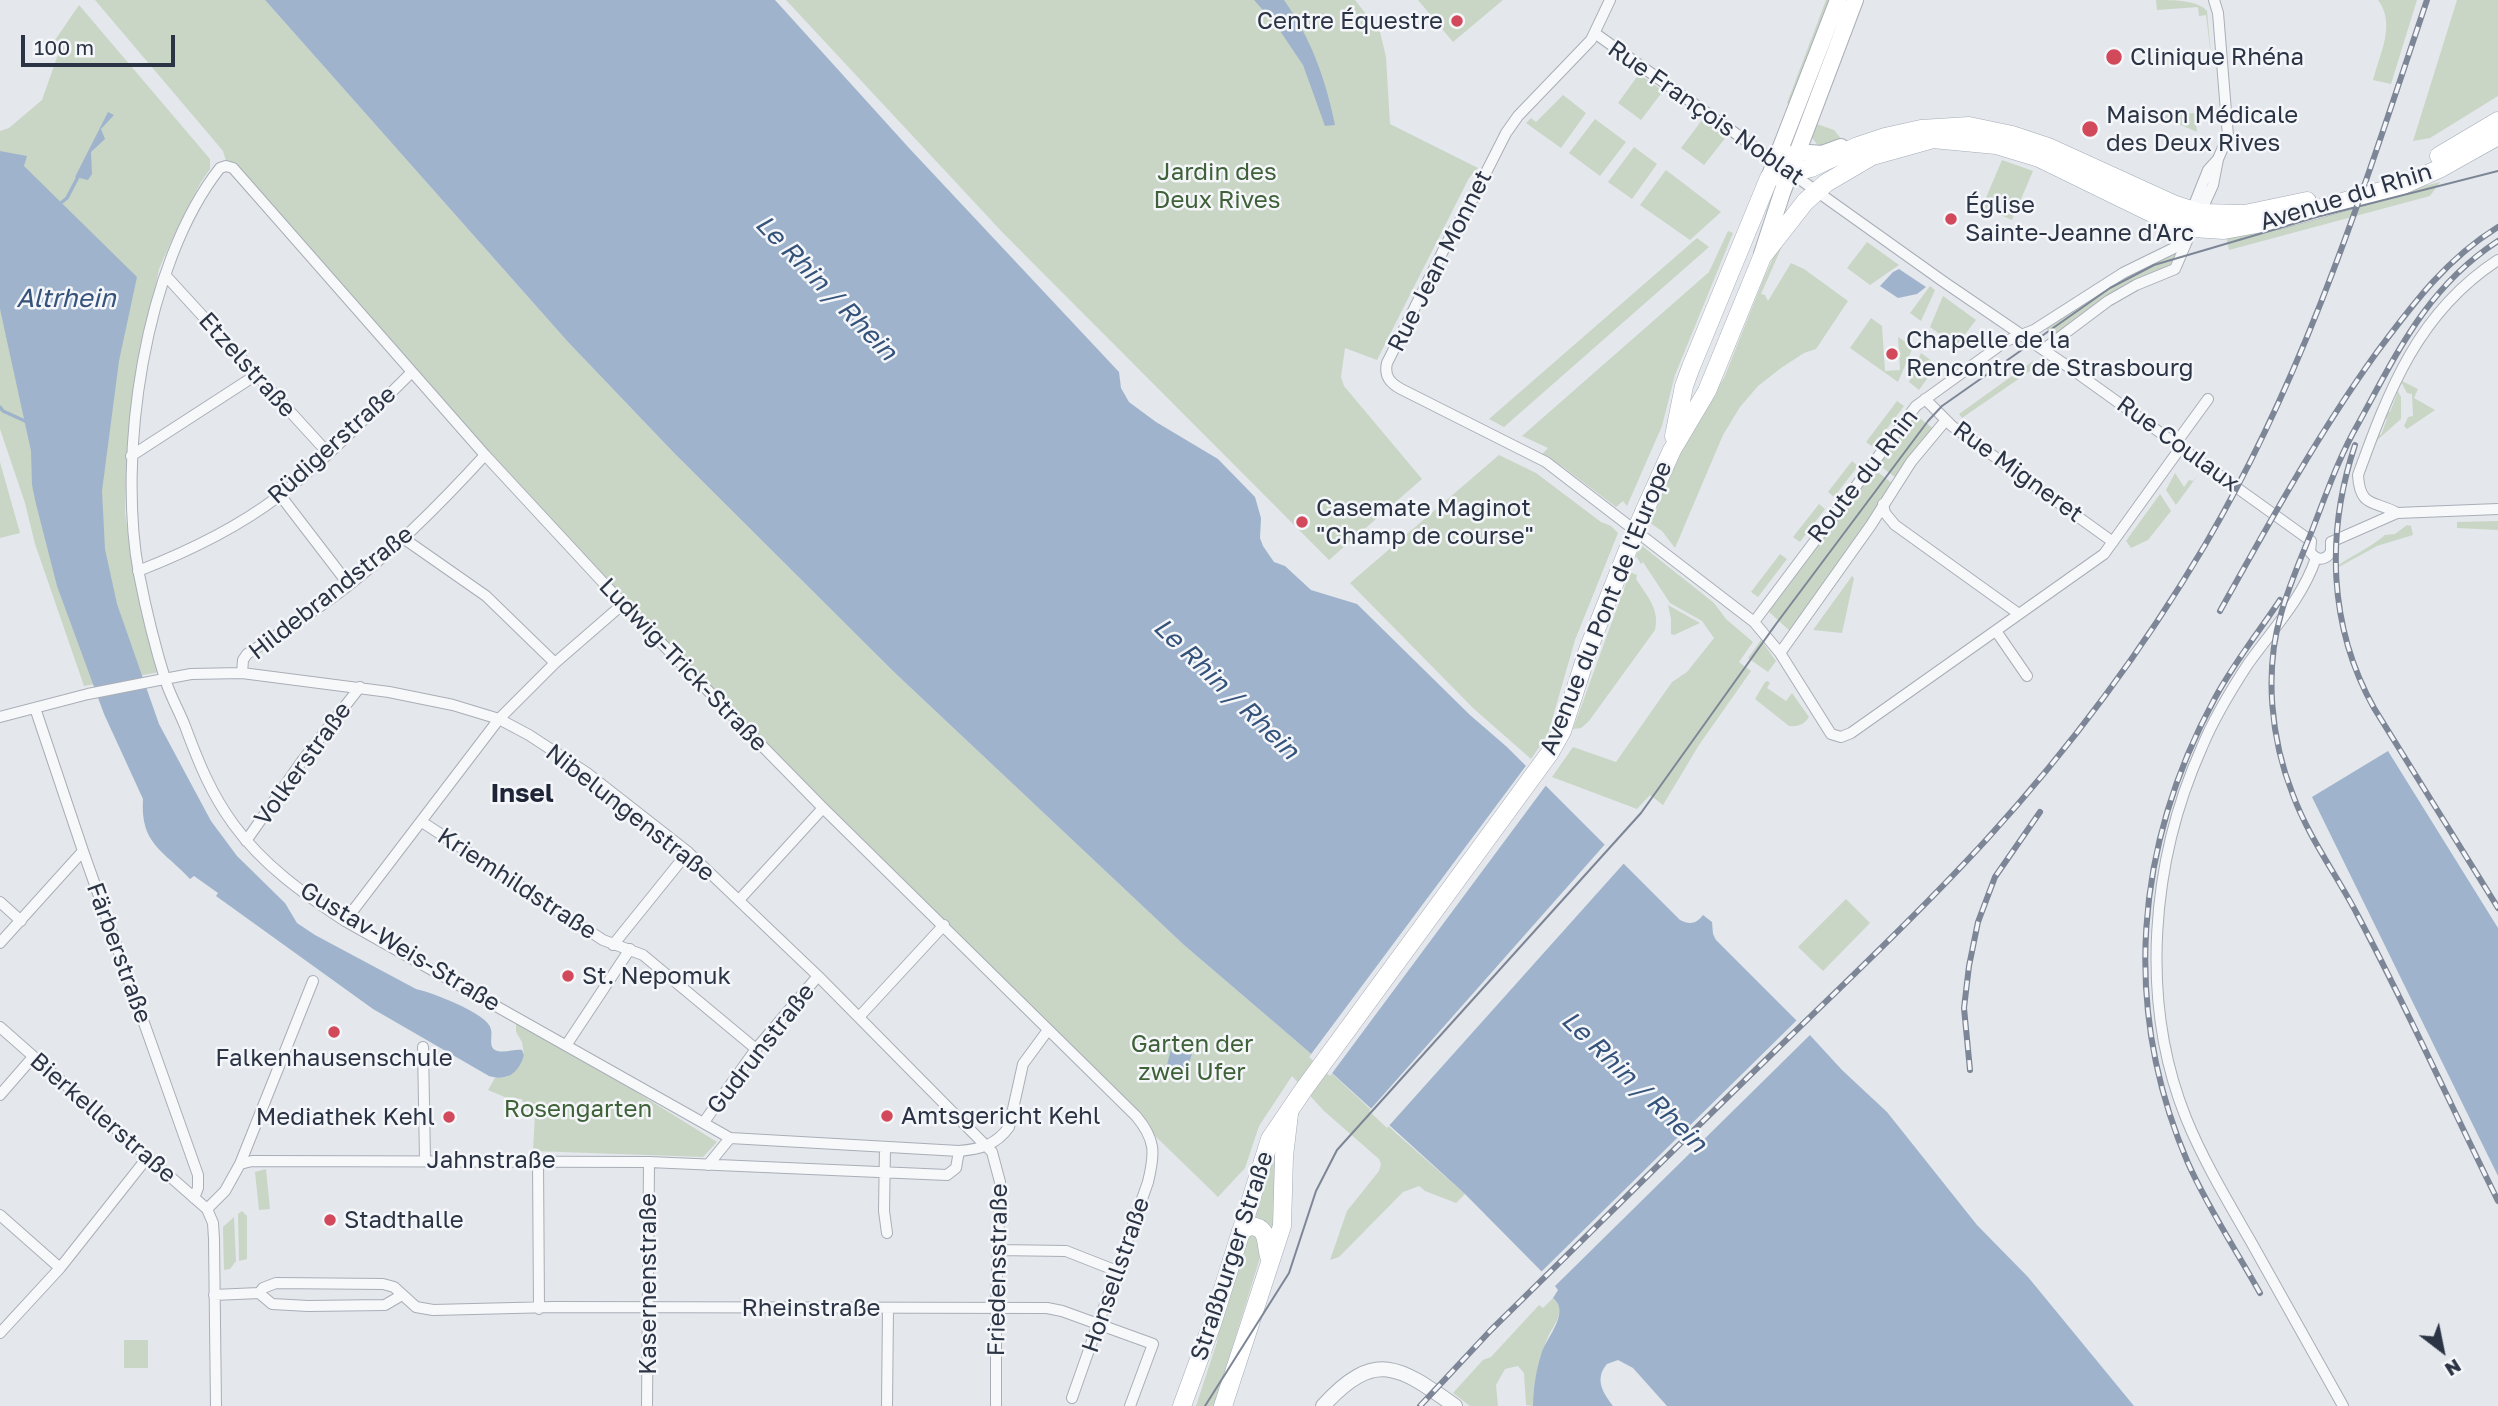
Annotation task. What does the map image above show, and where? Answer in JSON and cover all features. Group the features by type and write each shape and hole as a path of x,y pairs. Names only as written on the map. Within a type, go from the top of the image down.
{"main road":[{"path":"1762,257 1778,171 1838,0"},
{"path":"1778,171 1797,152 1855,0"},
{"name":"Avenue du Rhin","path":"2192,219 2255,213 2383,180 2426,163 2498,121"},
{"path":"1778,171 1811,168 1858,146 1885,137 1937,127"},
{"path":"1797,152 1822,153 1893,128 1969,127 2021,138 2192,219"},
{"name":"Avenue du Rhin","path":"2192,219 2224,230 2251,226 2403,185 2441,168 2498,136"},
{"name":"Avenue du Pont de l'Europe","path":"1426,923 1540,767 1562,731 1589,647 1631,542 1672,450 1707,391 1762,257 1817,191 1836,176 1891,149 1933,139 1974,142 2039,158 2166,220 2192,219"},
{"name":"Avenue du Pont de l'Europe","path":"1672,450 1684,386 1778,171"},
{"name":"Straßburger Straße","path":"1182,1406 1208,1335 1270,1139 1426,923"},
{"name":"Straßburger Straße","path":"1223,1406 1282,1226 1284,1156 1290,1110"},
{"path":"1241,1231 1250,1226 1263,1230 1270,1261"}],"street":[{"path":"1596,34 1611,0"},
{"path":"2043,349 2108,300 2175,269 2192,219 2213,184 2218,159 2228,136 2218,13 2214,0"},
{"name":"Rue François Noblat","path":"1596,34 1778,171 1817,191 2021,335"},
{"name":"Rue Jean Monnet","path":"1596,34 1518,116 1506,133 1393,352 1386,370 1390,381 1546,462 1754,622 1780,653 1831,734 1841,737 1851,733 1996,631"},
{"name":"Gustav-Weis-Straße","path":"226,166 215,174 183,227 166,276 144,362 131,456 138,571 160,680 216,800 246,841 306,895 345,921 730,1138"},
{"name":"Ludwig-Trick-Straße","path":"226,166 233,168 485,455 622,604 823,808 1136,1116 1147,1130 1153,1149"},
{"name":"Route du Rhin","path":"1754,622 1916,406 2006,341 2034,330 2123,273 2174,248 2192,219"},
{"path":"2396,513 2369,503 2359,488 2358,475 2395,380 2428,325 2458,291 2498,260"},
{"name":"Etzelstraße","path":"166,276 328,453"},
{"name":"Rue Coulaux","path":"2021,335 2311,541"},
{"name":"Rüdigerstraße","path":"138,571 188,551 280,495 412,372"},
{"path":"131,456 256,375"},
{"name":"Rue Migneret","path":"1925,399 1946,420 2113,542"},
{"path":"2027,676 1996,631 2104,554 2208,399"},
{"name":"Route du Rhin","path":"1780,653 1871,525 1911,461 1946,420"},
{"name":"Hildebrandstraße","path":"242,673 243,660 247,654 349,585 434,510 485,455"},
{"path":"280,495 349,585"},
{"path":"1883,504 1885,513 1895,525 2018,614"},
{"path":"2331,542 2396,513 2498,509"},
{"path":"2322,536 2331,542 2332,549 2328,556 2316,558 2310,552 2311,541 2322,536"},
{"path":"403,538 486,596 555,663"},
{"path":"2316,558 2299,595 2232,689 2190,776 2167,855 2158,920 2158,982 2169,1064 2194,1135 2343,1406"},
{"path":"345,921 499,719 555,663 622,604"},
{"name":"Nibelungenstraße","path":"0,717 93,693 191,674 242,673 360,687 453,705 499,719 587,773 688,852 818,976 988,1146"},
{"name":"Volkerstraße","path":"246,841 360,687"},
{"name":"Färberstraße","path":"35,708 198,1175 198,1188 194,1198"},
{"path":"739,900 823,808"},
{"name":"Kriemhildstraße","path":"422,822 614,945 643,955 756,1049"},
{"path":"0,943 83,851"},
{"path":"614,945 688,852"},
{"path":"0,902 21,920"},
{"path":"859,1017 944,925"},
{"path":"567,1044 629,949"},
{"name":"Gudrunstraße","path":"704,1122 756,1049 818,976"},
{"path":"216,1406 214,1223 206,1209 225,1191 240,1164 313,981"},
{"name":"Bierkellerstraße","path":"0,1027 206,1209"},
{"path":"708,1166 730,1138 959,1151 981,1149 1009,1127 1023,1064 1048,1030"},
{"path":"423,1047 425,1160"},
{"path":"0,1095 33,1057"},
{"name":"Friedensstraße","path":"988,1146 996,1162 1000,1182 996,1406"},
{"path":"885,1147 884,1211 887,1233"},
{"name":"Honsellstraße","path":"1072,1398 1144,1193 1153,1149"},
{"name":"Jahnstraße","path":"240,1164 252,1161 425,1160 649,1162 947,1175 956,1168 959,1151"},
{"path":"3,1326 60,1268 147,1158"},
{"path":"538,1161 539,1309"},
{"name":"Kasernenstraße","path":"647,1406 649,1162"},
{"path":"0,1215 60,1268"},
{"path":"997,1250 1066,1251 1116,1271"},
{"name":"Rheinstraße","path":"259,1293 263,1288 276,1283 389,1284 416,1307 433,1310 648,1307 1047,1308 1062,1311 1153,1345 1130,1406"},
{"name":"Rheinstraße","path":"214,1295 259,1293 272,1304 386,1306 402,1295"},
{"path":"887,1406 888,1308"},
{"path":"1323,1406 1352,1378 1368,1371 1388,1369 1408,1375 1455,1406"},
{"path":"1230,1388 1237,1406"}],"green space":[{"name":"Garten der zwei Ufer","path":"95,0 265,0 568,342 675,454 894,672 1184,945 1309,1052 1465,1194 1456,1203 1419,1186 1403,1192 1339,1257 1330,1260 1347,1211 1379,1171 1381,1164 1379,1159 1324,1111 1292,1076 1259,1126 1245,1168 1218,1197 1007,992 490,462 230,174 223,151"},
{"name":"Jardin des Deux Rives","path":"786,0 1355,0 1380,32 1386,57 1390,124 1478,168 1469,178 1377,360 1345,348 1341,377 1344,386 1422,479 1329,560 1003,233"},
{"name":"Centre Équestre","path":"1418,0 1503,0 1453,42"},
{"path":"1826,0 1830,0 1790,104 1787,103"},
{"path":"2156,0 2191,3 2207,11 2212,65 2206,15 2199,16 2198,7 2157,10"},
{"path":"2378,0 2417,0 2391,84 2373,80 2386,29 2386,19"},
{"path":"2457,0 2498,0 2498,96 2430,138 2413,141"},
{"path":"79,5 210,159 210,169 179,224 159,269 132,406 127,454 125,513 132,563 144,613 165,671 84,686 35,544 25,503 0,429 0,131 9,128 42,100 61,46 53,43"},
{"path":"1639,74 1663,91 1641,120 1618,103"},
{"path":"1563,95 1586,113 1561,148 1526,123 1531,118 1536,122"},
{"path":"2195,113 2197,132 2160,116"},
{"path":"1595,119 1626,142 1600,176 1569,153"},
{"path":"1702,120 1726,137 1704,165 1681,148"},
{"path":"1814,123 1834,130 1844,142 1831,148 1818,146 1811,136"},
{"path":"1634,147 1657,164 1632,199 1608,182"},
{"path":"2002,160 2033,171 2012,220 1982,207"},
{"path":"1666,170 1721,212 1690,240 1640,205"},
{"path":"2440,182 2430,196 2229,250 2226,236"},
{"path":"1728,231 1733,233 1675,375 1662,426 1627,506 1623,501 1616,507 1563,467 1541,455 1548,448 1522,436 1709,272"},
{"path":"1697,238 1709,247 1504,427 1489,419"},
{"path":"1867,242 1899,265 1870,285 1847,268"},
{"path":"1780,243 1783,244 1761,294 1765,295 1768,301 1791,263 1804,269 1848,301 1816,349 1804,353 1781,368 1758,386 1740,407 1723,435 1675,548 1662,531 1650,523 1693,424 1724,378"},
{"path":"2177,253 2173,265 2055,335 2046,329 2113,282"},
{"path":"1930,286 1935,290 1921,321 1910,313"},
{"path":"1943,296 1976,320 1956,346 1930,327"},
{"path":"1871,318 1882,326 1885,371 1900,370 1898,337 1913,347 1898,382 1850,348"},
{"path":"1921,353 1937,365 1919,390 1909,382"},
{"path":"2033,361 2036,366 2033,369 1962,418 1959,414"},
{"path":"2400,380 2418,389 2414,398 2435,410 2407,429 2404,426 2408,417 2413,416 2412,394 2407,393"},
{"path":"2396,388 2401,397 2401,419 2375,442 2387,419 2384,418 2386,411 2390,412 2397,394 2394,392"},
{"path":"1897,401 1904,406 1873,447 1866,442"},
{"path":"1914,414 1934,429 1896,478 1883,468 1871,469"},
{"path":"1499,455 1536,473 1618,533 1575,640 1548,734 1531,759 1473,708 1350,583"},
{"path":"1852,461 1858,466 1834,497 1828,492"},
{"path":"0,462 20,533 0,538"},
{"path":"1879,473 1893,484 1791,632 1768,611 1868,475"},
{"path":"2175,473 2184,487 2198,475 2176,505 2166,490"},
{"path":"2160,494 2171,511 2148,540 2131,548 2126,541"},
{"path":"1819,504 1825,509 1800,542 1793,537"},
{"path":"2498,521 2498,530 2457,528 2457,522"},
{"path":"2407,525 2411,526 2413,535 2377,546 2337,568 2385,535 2395,534"},
{"path":"1641,545 1714,603 1726,619 1753,642 1739,662 1751,671 1699,745 1663,805 1650,795 1637,809 1552,777 1573,747 1616,762 1672,682 1687,672 1714,638 1702,621 1670,603 1643,562 1641,564 1636,556"},
{"path":"1780,554 1787,559 1758,597 1751,592"},
{"path":"1630,572 1637,575 1636,579 1652,603 1656,616 1655,630 1589,721 1581,728 1573,729"},
{"path":"1852,576 1854,578 1842,633 1813,630"},
{"path":"1668,605 1700,623 1671,634"},
{"path":"1761,640 1776,661 1768,672 1748,658"},
{"path":"1767,681 1770,683 1767,688 1786,701 1792,693 1809,717 1805,722 1798,726 1789,726 1755,699"},
{"path":"1846,899 1870,923 1823,971 1798,947"},
{"name":"Rosengarten","path":"516,1023 717,1142 703,1157 533,1151 535,1113 525,1109 522,1099 507,1098 488,1090 495,1078 507,1077 524,1055 522,1042 516,1032"},
{"path":"1277,1146 1273,1232 1251,1219"},
{"path":"266,1169 270,1209 259,1210 255,1172"},
{"path":"242,1211 247,1216 247,1259 239,1261 238,1214"},
{"path":"234,1217 236,1261 230,1269 224,1270 223,1227"},
{"path":"1256,1232 1263,1248 1229,1358 1228,1375 1218,1406 1196,1406 1217,1342 1219,1319 1244,1237"},
{"path":"1553,1298 1559,1306 1559,1316 1539,1363 1533,1406 1526,1405 1524,1373 1518,1366 1505,1369 1496,1385 1498,1406 1470,1406 1453,1393 1539,1305 1543,1308"},
{"path":"124,1340 148,1340 148,1368 124,1368"}],"water":[{"name":"Le Rhin / Rhein","path":"265,0 775,0 1119,372 1121,388 1129,402 1156,422 1218,459 1255,497 1261,518 1260,538 1274,562 1285,566 1311,590 1357,604 1470,715 1507,747 1680,920 1693,923 1703,915 1712,922 1716,940 1842,1070 1887,1112 1977,1225 2028,1277 2134,1406 1667,1406 1633,1368 1618,1360 1607,1364 1601,1375 1601,1386 1613,1406 1533,1406 1539,1361 1559,1313 1558,1304 1553,1298 1558,1290 1552,1282 1465,1194 1309,1052 1184,945 894,672 675,454 568,342"},
{"path":"1254,0 1284,0 1294,14 1316,60 1335,125 1325,126 1303,65 1276,25"},
{"path":"108,112 114,115 101,129 105,139 91,152 92,174 88,180 75,177"},
{"name":"Altrhein","path":"0,151 27,156 24,166 137,277 119,361 102,491 105,549 117,604 159,724 211,821 237,856 285,903 297,923 416,989 444,998 476,1014 489,1025 495,1050 522,1050 522,1061 512,1074 502,1078 489,1076 373,1009 216,896 218,893 194,876 190,879 162,853 149,836 143,814 143,799 104,714 57,586 36,504 32,485 31,451 0,309"},
{"path":"1899,269 1926,287 1917,294 1898,298 1880,286"},
{"path":"2388,751 2498,928 2498,1176 2312,797"},
{"path":"1172,1045 1193,1050 1187,1071 1167,1065"}],"pier":[{"path":"1528,763 1547,784 1330,1076 1309,1057"},
{"path":"1607,842 1626,861 1387,1128 1369,1111"},
{"path":"1799,1018 1812,1033 1552,1289 1539,1274"}],"waterway":[{"path":"62,202 79,175"},
{"path":"0,407 25,421"}],"tram line":[{"path":"1205,1406 1289,1273 1316,1191 1337,1150 1641,813 1776,624 1942,406 2110,288 2154,265 2317,217 2498,171"}],"railway":[{"path":"1420,1406 1491,1330 1962,866 2047,770 2104,698 2205,545 2274,413 2356,210 2427,0"},
{"path":"2220,611 2314,447 2377,352 2446,268 2498,227"},
{"path":"2498,241 2473,259 2433,300 2401,347 2351,436 2284,603 2276,636 2272,682 2272,706 2279,752 2299,811 2375,949 2498,1201"},
{"path":"2355,445 2339,511 2336,545 2340,612 2348,645 2374,708 2498,908"},
{"path":"2260,1293 2196,1180 2167,1104 2153,1045 2146,986 2146,927 2154,869 2168,811 2188,754 2222,685 2280,600"},
{"path":"1970,1070 1964,1008 1978,922 1995,877 2040,812"}],"place":[{"name":"Centre Équestre","path":"1457,21"},
{"name":"Clinique Rhéna","path":"2114,57"},
{"name":"Maison Médicale des Deux Rives","path":"2090,129"},
{"name":"Église Sainte-Jeanne d'Arc","path":"1951,219"},
{"name":"Chapelle de la Rencontre de Strasbourg","path":"1892,354"},
{"name":"Casemate Maginot \"Champ de course\"","path":"1302,522"},
{"name":"St. Nepomuk","path":"568,976"},
{"name":"Falkenhausenschule","path":"334,1032"},
{"name":"Amtsgericht Kehl","path":"887,1116"},
{"name":"Mediathek Kehl","path":"449,1117"},
{"name":"Stadthalle","path":"330,1220"}],"district":[{"name":"Insel","path":"522,794"}]}
